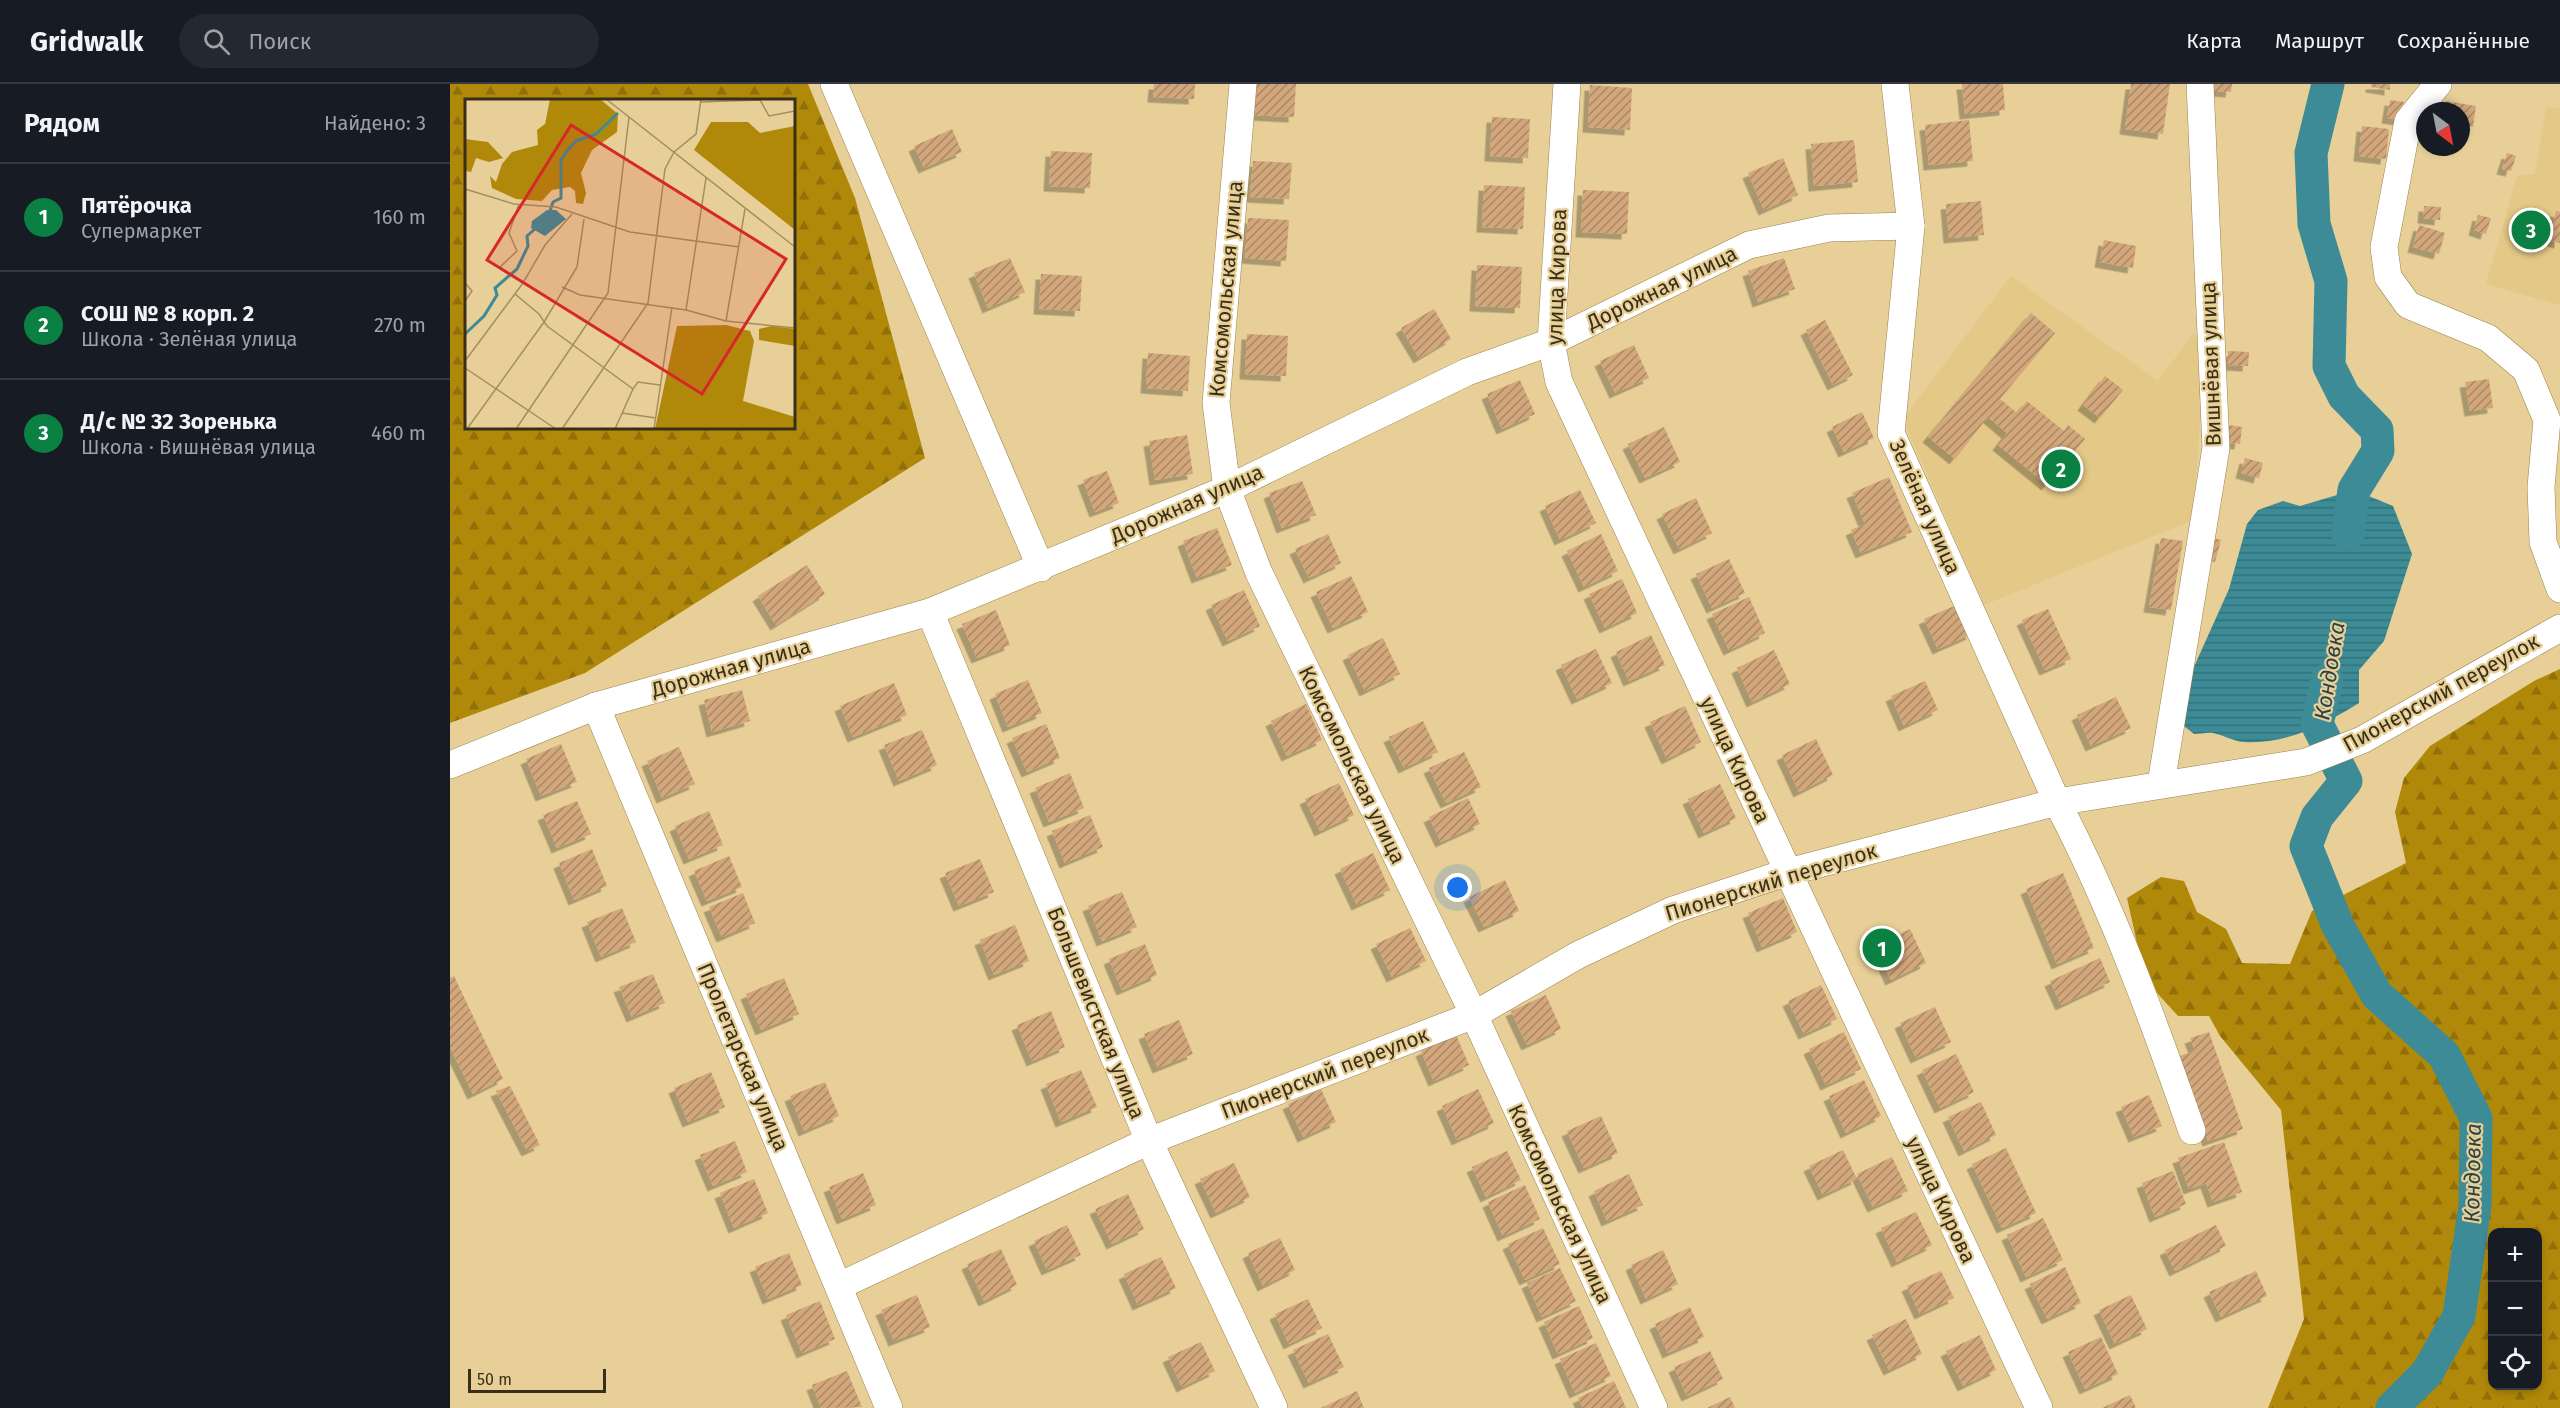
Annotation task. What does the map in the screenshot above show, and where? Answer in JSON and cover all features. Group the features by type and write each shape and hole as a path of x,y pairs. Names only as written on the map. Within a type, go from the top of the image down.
{"street":[{"path":"834,84 1041,568"},
{"name":"Комсомольская улица","path":"1243,84 1216,403 1227,489 1259,573 1474,1016 1654,1408"},
{"name":"улица Кирова","path":"1567,84 1551,342 1559,382 2039,1408"},
{"name":"Зелёная улица","path":"1896,84 1911,226 1891,433 2057,802 2078,841 2151,1016 2192,1131"},
{"name":"Вишнёвая улица","path":"2161,784 2216,448 2200,84"},
{"path":"2438,84 2408,121 2384,247 2388,277 2408,305 2488,338 2526,370 2547,420 2541,487 2543,542 2560,590"},
{"name":"Дорожная улица","path":"450,765 596,706 930,612 1041,568 1227,489 1467,372 1551,342 1749,245 1829,228 1911,226"},
{"name":"Большевистская улица","path":"930,612 1149,1141 1274,1408"},
{"name":"Пионерский переулок","path":"839,1286 1149,1141 1474,1016 1578,955 1673,910 1788,872 2057,802 2306,762 2362,740 2560,628"},
{"name":"Пролетарская улица","path":"596,706 889,1408"}],"shaded area":[{"path":"2546,107 2560,108 2560,305 2486,284 2517,176 2535,174"},
{"path":"2011,276 2158,381 2193,334 2206,337 2193,520 1984,605 1903,419"}],"green space":[{"path":"450,84 808,84 855,198 925,458 585,673 450,723"},
{"path":"2560,669 2560,1408 2268,1408 2304,1319 2281,1110 2220,1036 2209,1016 2178,1016 2157,993 2138,948 2127,898 2161,877 2184,881 2197,912 2226,929 2242,963 2290,964 2312,911 2406,863 2395,812 2404,778 2430,746 2534,681"}],"water":[{"path":"2354,490 2393,506 2412,554 2384,641 2359,670 2359,703 2305,732 2275,740 2244,742 2213,733 2194,734 2179,722 2175,709 2229,589 2247,524 2258,510 2283,501 2300,506"}],"building":[{"path":"1154,84 1195,84 1194,99 1153,97"},
{"path":"1252,84 1296,84 1294,117 1251,115"},
{"path":"1962,84 2003,84 2005,110 1965,114"},
{"path":"2131,84 2170,84 2163,134 2125,129"},
{"path":"2202,84 2232,84 2231,92 2202,90"},
{"path":"2371,84 2390,84 2390,90 2371,87"},
{"path":"1590,85 1632,88 1630,130 1588,127"},
{"path":"2390,100 2404,102 2400,120 2387,118"},
{"path":"2470,105 2476,106 2473,127 2470,126"},
{"path":"1492,117 1530,119 1528,158 1490,156"},
{"path":"1969,120 1973,161 1929,165 1925,125"},
{"path":"2362,126 2389,129 2386,159 2359,156"},
{"path":"952,129 962,152 924,168 914,146"},
{"path":"1854,140 1858,182 1814,186 1811,144"},
{"path":"1051,151 1092,153 1090,188 1049,186"},
{"path":"2507,153 2516,156 2511,171 2502,169"},
{"path":"1783,158 1798,195 1764,210 1748,173"},
{"path":"1253,161 1292,163 1289,199 1250,197"},
{"path":"1484,185 1525,187 1523,229 1482,227"},
{"path":"1583,190 1629,192 1627,234 1581,232"},
{"path":"1981,201 1984,235 1949,238 1946,204"},
{"path":"2424,206 2441,207 2440,220 2423,218"},
{"path":"2556,211 2560,212 2560,243 2549,240"},
{"path":"2478,215 2491,218 2486,234 2474,230"},
{"path":"1248,218 1289,220 1286,261 1245,258"},
{"path":"2419,225 2445,233 2439,254 2413,247"},
{"path":"2104,240 2136,246 2133,268 2100,262"},
{"path":"1010,258 1025,292 988,308 974,273"},
{"path":"1784,258 1795,289 1758,302 1748,271"},
{"path":"1477,265 1522,267 1520,308 1475,306"},
{"path":"1041,274 1082,276 1080,311 1039,309"},
{"path":"1434,309 1451,339 1419,358 1401,328"},
{"path":"2031,313 2055,333 2000,399 2017,413 2027,401 2064,431 2068,425 2085,439 2047,485 1998,445 2007,433 1988,417 1955,459 1928,437"},
{"path":"1825,320 1853,375 1833,385 1806,330"},
{"path":"1247,334 1288,336 1286,376 1245,374"},
{"path":"1634,345 1649,378 1615,393 1600,361"},
{"path":"2228,351 2249,352 2248,366 2228,365"},
{"path":"1148,353 1190,356 1188,391 1146,388"},
{"path":"2105,376 2123,390 2100,418 2083,405"},
{"path":"2489,379 2493,408 2470,411 2465,382"},
{"path":"1520,380 1535,414 1502,429 1487,394"},
{"path":"1862,412 1874,438 1844,452 1832,427"},
{"path":"2223,424 2242,427 2240,444 2221,442"},
{"path":"1664,427 1680,462 1645,478 1628,444"},
{"path":"1187,435 1193,474 1155,480 1149,441"},
{"path":"2245,458 2263,463 2259,478 2241,473"},
{"path":"1107,471 1119,503 1095,512 1083,480"},
{"path":"1889,477 1912,532 1861,553 1851,530 1865,524 1852,493"},
{"path":"1302,481 1316,515 1282,528 1269,493"},
{"path":"1580,490 1596,523 1560,540 1545,506"},
{"path":"1696,498 1712,533 1679,549 1662,514"},
{"path":"1217,528 1232,565 1197,578 1183,541"},
{"path":"1328,534 1341,563 1309,578 1295,549"},
{"path":"1601,534 1618,571 1584,587 1567,551"},
{"path":"2209,537 2221,540 2215,562 2203,559"},
{"path":"2161,538 2183,541 2171,610 2149,607"},
{"path":"1729,559 1745,593 1712,608 1696,574"},
{"path":"807,565 825,594 776,625 758,596"},
{"path":"1351,576 1368,612 1333,628 1316,592"},
{"path":"1622,579 1637,613 1605,628 1589,594"},
{"path":"1244,590 1260,626 1228,641 1211,605"},
{"path":"1749,597 1765,633 1729,650 1712,614"},
{"path":"1959,604 1972,634 1938,649 1924,619"},
{"path":"2048,609 2071,659 2045,670 2022,620"},
{"path":"996,610 1010,645 977,658 962,624"},
{"path":"1651,635 1665,665 1629,681 1616,652"},
{"path":"1383,638 1400,674 1365,691 1348,655"},
{"path":"1596,649 1612,683 1577,699 1561,665"},
{"path":"1774,650 1790,684 1752,702 1737,668"},
{"path":"1028,680 1042,713 1008,727 995,694"},
{"path":"1925,681 1938,710 1904,726 1891,696"},
{"path":"894,683 907,715 853,737 840,706"},
{"path":"742,690 750,721 712,732 704,700"},
{"path":"2116,697 2131,728 2091,746 2077,715"},
{"path":"1306,704 1322,740 1287,756 1271,721"},
{"path":"1685,706 1701,742 1667,759 1650,722"},
{"path":"1423,721 1438,752 1404,768 1389,737"},
{"path":"1046,724 1060,758 1027,772 1012,738"},
{"path":"922,730 937,765 899,781 884,745"},
{"path":"1816,739 1833,775 1799,792 1782,755"},
{"path":"561,744 577,782 541,796 526,759"},
{"path":"679,747 695,784 662,798 647,761"},
{"path":"1464,752 1481,787 1446,803 1429,768"},
{"path":"1070,773 1084,808 1049,822 1035,788"},
{"path":"1339,783 1354,815 1320,831 1305,799"},
{"path":"1720,784 1736,818 1704,833 1688,799"},
{"path":"1468,798 1480,824 1441,842 1429,817"},
{"path":"577,801 591,834 557,848 543,815"},
{"path":"709,811 723,845 689,859 675,826"},
{"path":"1090,815 1103,847 1065,863 1052,831"},
{"path":"592,849 607,886 574,900 559,863"},
{"path":"1373,853 1390,890 1357,905 1340,869"},
{"path":"729,856 742,887 707,901 694,871"},
{"path":"980,859 994,892 959,906 945,873"},
{"path":"2063,873 2094,948 2057,964 2026,889"},
{"path":"1505,880 1519,911 1484,927 1469,897"},
{"path":"1122,892 1137,927 1102,941 1088,906"},
{"path":"743,893 755,923 722,937 709,907"},
{"path":"1783,898 1797,932 1762,947 1748,913"},
{"path":"622,908 636,942 601,957 587,922"},
{"path":"1015,925 1029,961 994,975 980,940"},
{"path":"1410,928 1426,961 1392,977 1376,944"},
{"path":"1910,929 1926,963 1891,980 1875,946"},
{"path":"1145,944 1157,975 1122,990 1109,959"},
{"path":"2100,958 2110,982 2061,1005 2050,981"},
{"path":"653,974 665,1003 632,1017 619,987"},
{"path":"454,976 503,1079 473,1094 450,1047 450,978"},
{"path":"784,978 799,1014 761,1030 746,994"},
{"path":"1821,985 1837,1019 1804,1034 1788,1001"},
{"path":"1546,995 1561,1029 1527,1045 1511,1011"},
{"path":"1935,1007 1951,1042 1916,1058 1900,1023"},
{"path":"1051,1011 1065,1047 1032,1061 1017,1025"},
{"path":"1179,1020 1193,1054 1158,1068 1144,1034"},
{"path":"1844,1032 1861,1069 1826,1085 1809,1049"},
{"path":"2209,1032 2243,1129 2208,1141 2179,1056 2195,1051 2190,1038"},
{"path":"1456,1035 1469,1065 1434,1081 1421,1051"},
{"path":"1956,1054 1974,1092 1940,1108 1922,1070"},
{"path":"1081,1070 1097,1107 1061,1122 1046,1084"},
{"path":"711,1072 725,1107 688,1122 674,1088"},
{"path":"1864,1080 1881,1116 1846,1133 1829,1096"},
{"path":"825,1082 839,1116 804,1131 790,1096"},
{"path":"510,1086 540,1145 527,1151 496,1091"},
{"path":"1321,1089 1336,1122 1303,1137 1288,1104"},
{"path":"1478,1089 1494,1123 1457,1140 1442,1106"},
{"path":"2149,1095 2162,1126 2134,1137 2121,1107"},
{"path":"1981,1102 1996,1135 1964,1151 1948,1117"},
{"path":"1601,1116 1618,1153 1584,1168 1567,1131"},
{"path":"735,1141 747,1172 713,1186 700,1155"},
{"path":"2224,1142 2242,1192 2213,1202 2206,1183 2189,1189 2178,1158"},
{"path":"2006,1148 2036,1213 2002,1228 1972,1164"},
{"path":"1843,1150 1857,1179 1823,1195 1809,1166"},
{"path":"1507,1151 1521,1180 1486,1197 1472,1167"},
{"path":"1892,1157 1908,1191 1873,1207 1857,1174"},
{"path":"1234,1163 1250,1197 1216,1213 1200,1179"},
{"path":"2173,1171 2186,1204 2155,1217 2142,1183"},
{"path":"863,1173 876,1205 842,1219 829,1187"},
{"path":"1629,1174 1643,1205 1607,1221 1594,1191"},
{"path":"754,1179 768,1213 734,1228 720,1193"},
{"path":"1525,1185 1540,1219 1503,1236 1488,1202"},
{"path":"1128,1194 1144,1229 1112,1244 1095,1209"},
{"path":"1916,1212 1932,1245 1897,1262 1881,1228"},
{"path":"2043,1218 2063,1260 2026,1277 2007,1235"},
{"path":"1067,1225 1081,1255 1047,1270 1034,1241"},
{"path":"2216,1225 2226,1246 2175,1271 2165,1250"},
{"path":"1543,1228 1560,1264 1525,1280 1508,1244"},
{"path":"1280,1238 1295,1270 1263,1286 1248,1253"},
{"path":"1001,1249 1017,1285 984,1301 967,1264"},
{"path":"1663,1250 1678,1284 1646,1299 1631,1265"},
{"path":"789,1253 802,1285 768,1299 755,1267"},
{"path":"1161,1257 1176,1288 1138,1305 1124,1274"},
{"path":"2065,1267 2081,1303 2047,1319 2030,1284"},
{"path":"1560,1268 1576,1301 1542,1317 1527,1283"},
{"path":"1941,1271 1954,1298 1920,1314 1907,1286"},
{"path":"2256,1271 2267,1296 2221,1317 2209,1292"},
{"path":"917,1295 930,1327 894,1341 881,1310"},
{"path":"2131,1295 2147,1329 2115,1344 2099,1310"},
{"path":"1308,1299 1322,1328 1289,1344 1275,1314"},
{"path":"820,1301 835,1339 802,1353 786,1315"},
{"path":"1579,1306 1593,1338 1558,1354 1544,1322"},
{"path":"1690,1307 1704,1337 1668,1353 1655,1324"},
{"path":"1906,1319 1922,1354 1889,1370 1872,1335"},
{"path":"1328,1334 1344,1367 1309,1383 1293,1350"},
{"path":"1980,1335 1996,1370 1963,1386 1946,1351"},
{"path":"2101,1337 2118,1374 2085,1389 2068,1352"},
{"path":"1201,1342 1215,1371 1182,1387 1168,1357"},
{"path":"1596,1343 1611,1376 1575,1393 1560,1359"},
{"path":"1710,1351 1723,1379 1687,1396 1674,1367"},
{"path":"847,1371 862,1407 821,1408 812,1385"},
{"path":"1614,1381 1626,1408 1583,1408 1578,1398"},
{"path":"1357,1391 1364,1408 1321,1408"},
{"path":"2130,1395 2136,1408 2102,1408"},
{"path":"1730,1397 1735,1408 1707,1408"}],"waterway":[{"name":"Кондовка","path":"2328,84 2311,153 2314,224 2331,281 2329,366 2344,396 2377,430 2378,451 2354,490 2348,534"},
{"name":"Кондовка","path":"2327,680 2317,724 2346,781 2317,817 2306,846 2338,926 2377,995 2444,1055 2476,1118 2475,1205 2459,1316 2427,1373 2392,1408"}],"place":[{"name":"Д/с № 32 Зоренька","path":"2531,230"},
{"name":"СОШ № 8 корп. 2","path":"2061,469"},
{"name":"Пятёрочка","path":"1882,948"}]}
